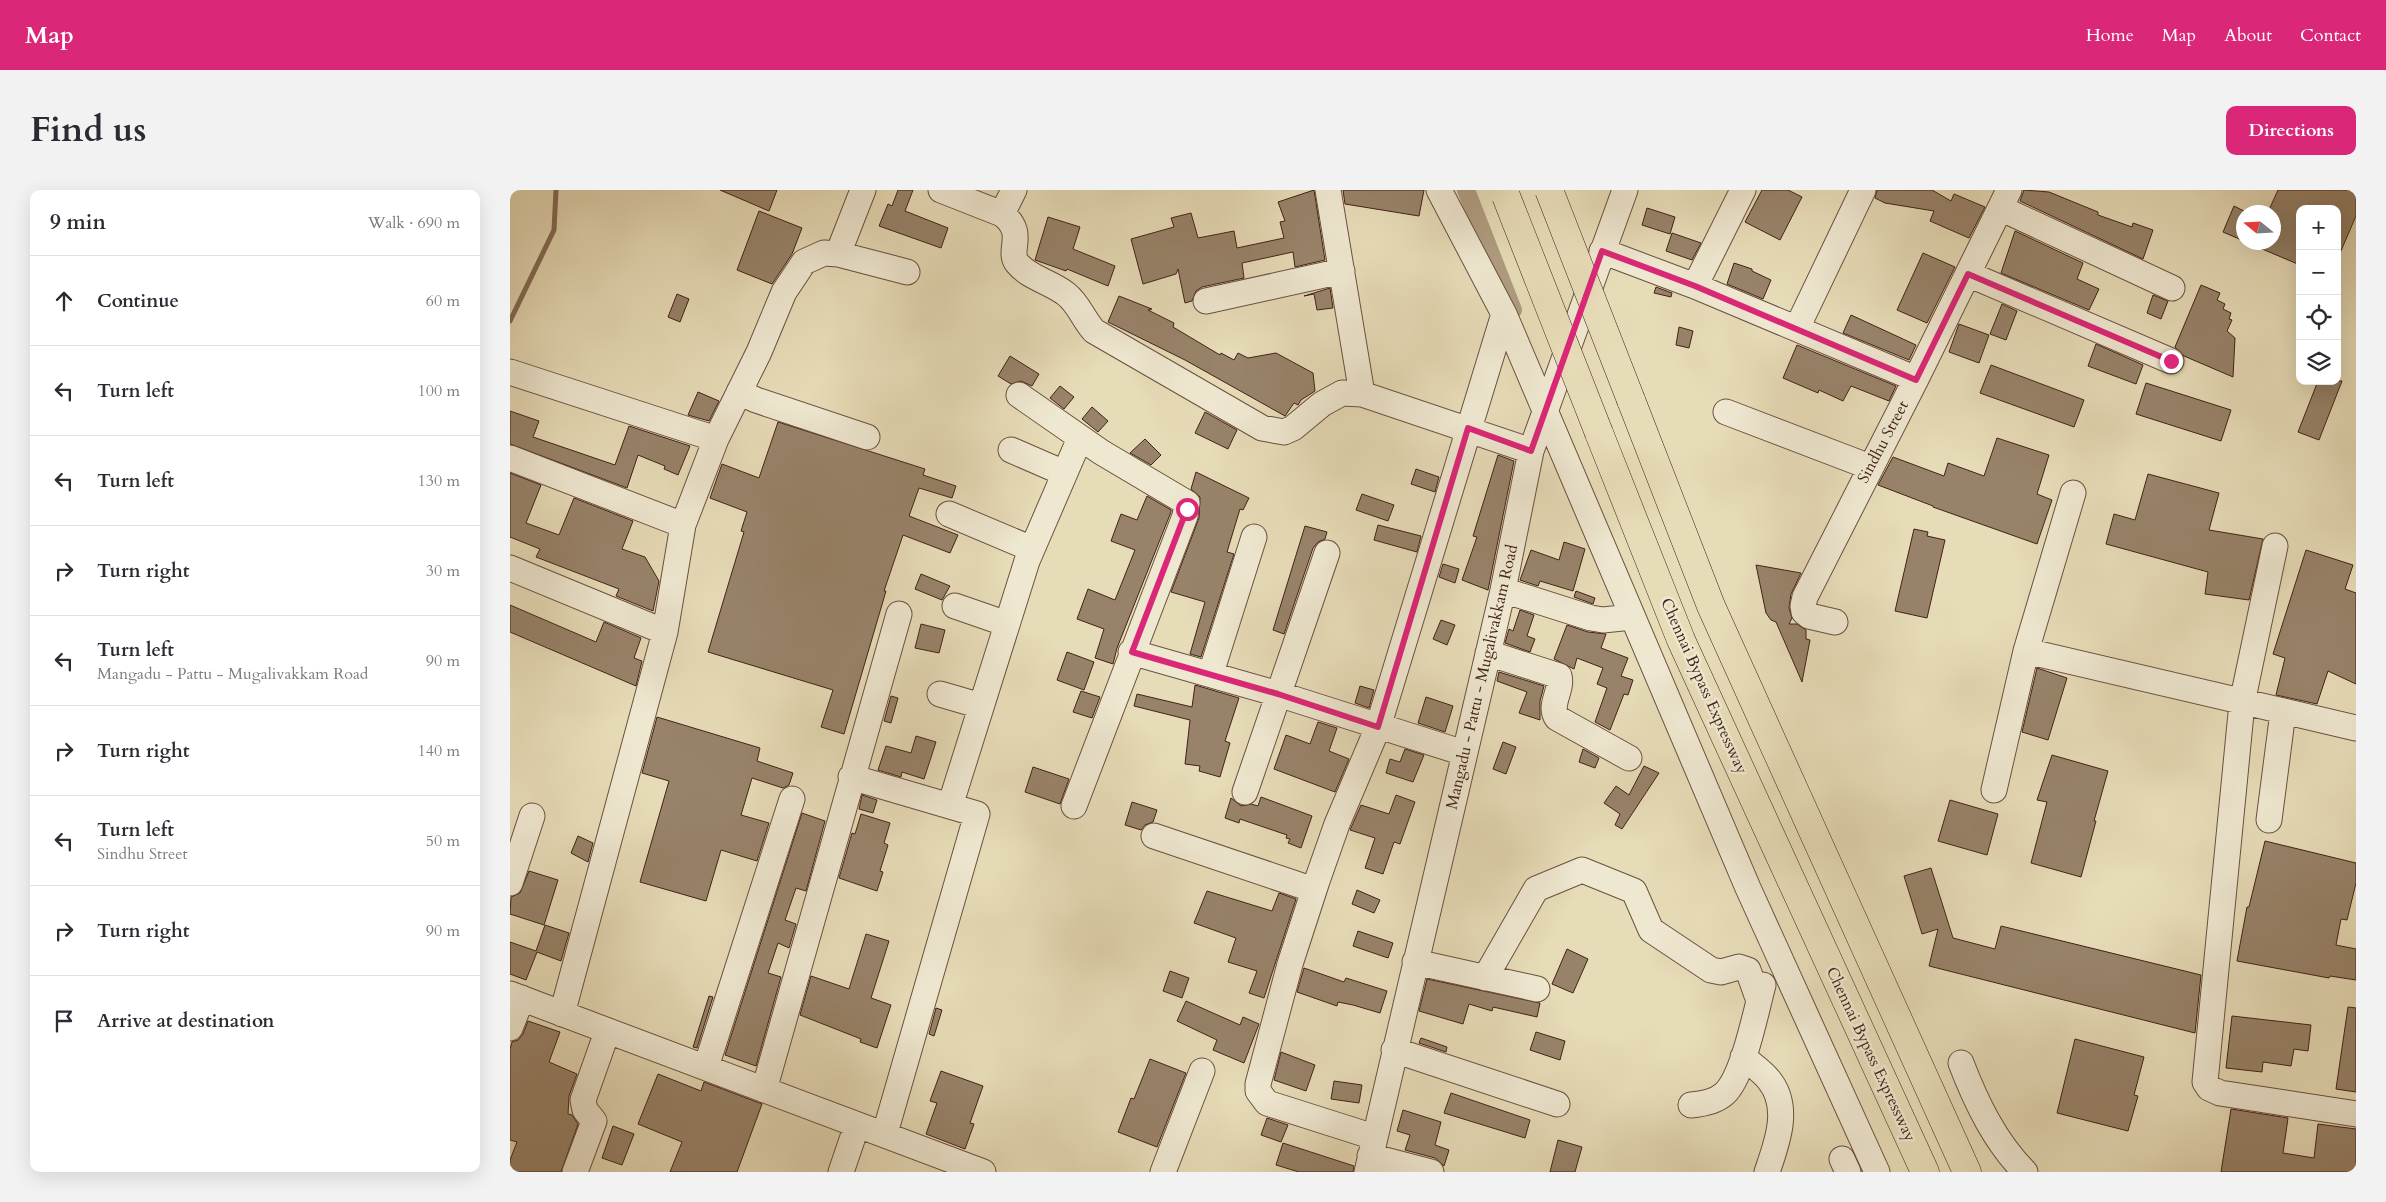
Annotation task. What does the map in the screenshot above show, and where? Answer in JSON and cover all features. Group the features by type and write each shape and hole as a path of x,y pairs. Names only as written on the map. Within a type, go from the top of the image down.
{"highway":[{"path":"1549,190 1711,606 1967,1172"},
{"name":"Chennai Bypass Expressway","path":"1505,193 1681,640 1925,1172"}],"street":[{"path":"838,254 863,190"},
{"path":"941,190 1002,214 1010,220 1016,233 1014,258 1018,264 1026,271 1075,301 1086,323 1094,331 1262,428 1284,432 1293,428 1322,404 1342,392 1362,394 1468,428 1531,451"},
{"path":"1002,214 1014,190"},
{"path":"1328,190 1362,394"},
{"path":"1439,190 1504,314 1545,414 1775,947 1877,1172"},
{"name":"Mangadu - Pattu - Mugalivakkam Road","path":"1370,1155 1503,590 1531,451 1625,190"},
{"path":"1695,286 1743,190"},
{"path":"1797,328 1863,190"},
{"path":"2005,199 2172,288"},
{"name":"Sindhu Street","path":"1835,622 1809,616 1804,612 1805,597 1916,380 2005,199"},
{"path":"1602,251 1695,286 1916,380"},
{"path":"562,1014 666,632 683,525 716,439 784,292 804,262 824,253 838,254 907,272"},
{"path":"1206,301 1342,271"},
{"path":"1968,274 2171,361"},
{"path":"1430,1172 1370,1155 1267,1103 1258,1091 1290,964 1337,824 1378,727 1504,314"},
{"path":"510,372 716,439"},
{"path":"739,392 756,400 867,437"},
{"path":"1018,395 1080,438 1187,502 1185,516 1074,806"},
{"path":"1726,412 1870,467"},
{"path":"950,806 1032,549 1080,438"},
{"path":"1011,450 1064,473"},
{"path":"510,458 683,525"},
{"path":"1994,790 2026,651 2073,493"},
{"path":"949,514 1032,549"},
{"path":"1211,674 1254,537"},
{"path":"2275,546 2242,703 2205,1082 2209,1088 2220,1093 2356,1114"},
{"path":"1245,792 1327,553"},
{"path":"510,568 666,632"},
{"path":"1503,590 1597,619 1632,617"},
{"path":"955,606 1007,624"},
{"path":"764,1090 851,777 899,614"},
{"path":"2026,651 2242,703 2356,728"},
{"path":"1132,652 1278,694 1464,753"},
{"path":"1488,653 1559,676 1560,681 1554,710 1557,718 1629,758"},
{"path":"940,694 981,706"},
{"path":"2268,820 2283,712"},
{"path":"851,777 978,814 885,1134"},
{"path":"706,1067 792,799"},
{"path":"510,883 532,816"},
{"path":"1154,836 1314,890"},
{"path":"1485,978 1536,889 1582,870 1634,891 1651,930 1706,968 1721,972 1739,967 1748,970 1759,1001"},
{"path":"1691,1106 1708,1103 1723,1095 1732,1086 1743,1057 1775,947"},
{"path":"1415,962 1537,989"},
{"path":"510,1028 516,996 983,1172"},
{"path":"575,1172 594,1121 585,1110 583,1100 608,1032"},
{"path":"1394,1050 1557,1104"},
{"path":"1743,1057 1769,1079 1776,1091 1780,1106 1781,1124 1767,1172"},
{"path":"1960,1063 1975,1100 2014,1161 2025,1172"},
{"path":"1163,1172 1202,1071"},
{"path":"841,1172 857,1125"},
{"path":"1838,1172 1842,1159 1848,1172"}],"building":[{"path":"720,190 777,190 769,211"},
{"path":"898,190 913,190 905,211 948,228 941,248 879,226 888,204 892,206"},
{"path":"1314,190 1325,260 1295,267 1293,252 1242,263 1244,278 1202,287 1196,291 1192,301 1185,303 1178,269 1176,274 1143,284 1131,239 1174,227 1171,218 1191,213 1198,238 1234,231 1237,248 1284,238 1280,222 1285,221 1278,202"},
{"path":"1343,190 1424,190 1419,216 1345,204"},
{"path":"1762,190 1788,190 1802,197 1780,240 1745,222"},
{"path":"1877,190 1932,190 1951,201 1954,194 1985,207 1969,238 1930,221 1934,211 1885,203 1875,198"},
{"path":"2024,190 2049,192 2098,212 2098,215 2132,227 2133,223 2153,230 2143,259 2020,201"},
{"path":"2278,190 2356,190 2356,216 2341,251 2341,205 2296,205 2296,263 2265,250 2281,250 2281,205 2271,205"},
{"path":"2234,206 2236,207 2236,238 2223,232"},
{"path":"1647,208 1675,217 1670,234 1642,225"},
{"path":"759,211 802,228 792,254 772,284 737,270"},
{"path":"1048,217 1080,227 1073,249 1115,266 1108,286 1067,269 1066,271 1035,260"},
{"path":"2015,231 2083,263 2077,279 2099,289 2089,310 2001,273"},
{"path":"1672,233 1701,243 1692,260 1666,251"},
{"path":"1923,253 1955,267 1927,323 1897,310"},
{"path":"1734,263 1752,269 1752,271 1771,280 1763,299 1727,284"},
{"path":"2201,285 2220,293 2217,300 2225,304 2223,309 2231,313 2229,319 2232,320 2227,331 2235,338 2233,377 2184,356 2175,347"},
{"path":"1656,287 1672,293 1671,297 1654,293"},
{"path":"1330,288 1333,308 1317,310 1314,294 1304,296"},
{"path":"677,294 689,299 680,322 668,317"},
{"path":"2153,295 2168,301 2161,319 2147,313"},
{"path":"1119,296 1152,309 1148,310 1174,323 1173,327 1220,355 1221,353 1234,360 1238,353 1248,358 1276,353 1313,373 1315,391 1301,400 1298,405 1294,403 1285,416 1185,360 1108,322"},
{"path":"2002,304 2017,311 2006,340 1990,334"},
{"path":"1851,315 1916,345 1909,360 1843,333"},
{"path":"1959,324 1989,335 1979,363 1949,352"},
{"path":"1679,327 1693,331 1689,348 1676,345"},
{"path":"2096,344 2143,365 2136,384 2088,366"},
{"path":"1797,345 1896,386 1889,401 1851,386 1843,401 1819,390 1818,393 1783,378"},
{"path":"1010,356 1039,374 1032,386 1021,381 1011,384 998,376"},
{"path":"1991,365 2084,400 2074,427 1980,393"},
{"path":"2146,383 2231,410 2221,441 2136,414"},
{"path":"2316,385 2340,385 2319,440 2298,432"},
{"path":"1060,386 1074,397 1064,409 1050,398"},
{"path":"698,392 719,401 709,421 688,415"},
{"path":"1092,407 1108,421 1098,432 1082,419"},
{"path":"510,411 539,421 533,437 615,465 629,426 690,446 678,475 664,469 665,466 638,455 627,488 510,444"},
{"path":"1205,412 1237,430 1228,449 1195,433"},
{"path":"778,422 925,469 923,475 956,486 952,498 919,488 909,516 958,535 950,553 903,535 884,591 886,591 844,734 821,727 833,690 708,652 744,532 741,531 747,512 710,498 722,464 759,478"},
{"path":"1997,438 2049,455 2037,494 2052,500 2037,544 1878,485 1893,457 1944,476 1948,463 1984,476"},
{"path":"1145,439 1161,455 1151,465 1130,453"},
{"path":"1498,455 1514,461 1488,590 1462,580 1477,537 1473,536"},
{"path":"1416,469 1439,477 1435,492 1411,484"},
{"path":"1196,472 1249,498 1243,510 1240,509 1227,552 1234,554 1201,657 1190,654 1205,602 1171,592 1199,518 1200,497 1191,489"},
{"path":"510,473 541,485 526,523 559,535 574,498 633,521 622,549 645,557 659,581 653,611 616,596 619,589 536,557 540,549 510,537"},
{"path":"2148,474 2219,493 2209,530 2263,539 2249,600 2205,594 2208,572 2106,544 2114,514 2135,520"},
{"path":"1362,494 1394,505 1388,521 1356,510"},
{"path":"1147,496 1171,510 1171,512 1117,648 1113,664 1095,658 1104,629 1077,619 1088,589 1115,600 1135,550 1111,541 1121,514 1137,520"},
{"path":"1378,525 1421,536 1417,552 1374,540"},
{"path":"1305,526 1327,532 1325,539 1318,542 1313,548 1284,634 1273,630"},
{"path":"1914,529 1928,532 1927,536 1945,540 1927,618 1895,611"},
{"path":"1564,542 1585,549 1573,591 1540,581 1538,586 1520,580 1531,550 1559,560"},
{"path":"2306,550 2353,565 2345,589 2356,593 2356,684 2328,671 2317,704 2276,695 2285,658 2273,654"},
{"path":"1443,564 1459,569 1455,583 1439,577"},
{"path":"1756,565 1801,573 1791,594 1789,608 1792,618 1789,624 1797,624 1806,630 1806,639 1810,640 1802,682 1776,622 1771,620 1766,613"},
{"path":"921,574 950,586 942,600 915,589"},
{"path":"1576,591 1595,598 1593,604 1574,597"},
{"path":"510,605 596,642 604,622 641,638 634,658 642,661 636,686 510,632"},
{"path":"1520,610 1534,615 1527,636 1535,639 1530,652 1505,643 1509,629 1513,631"},
{"path":"1441,620 1455,625 1447,645 1433,639"},
{"path":"921,624 945,630 939,653 915,648"},
{"path":"1567,625 1588,632 1606,634 1601,648 1628,658 1621,676 1633,680 1628,695 1624,694 1610,730 1595,722 1607,688 1597,684 1603,668 1577,658 1574,669 1554,659"},
{"path":"1067,652 1094,662 1084,690 1057,680"},
{"path":"2037,668 2067,678 2048,740 2022,732"},
{"path":"1499,672 1544,686 1540,701 1540,720 1519,713 1527,692 1497,681"},
{"path":"1195,685 1239,698 1225,741 1230,743 1220,777 1199,771 1200,766 1185,764 1190,720 1134,706 1137,694 1192,707"},
{"path":"1360,686 1374,690 1369,708 1355,703"},
{"path":"1081,691 1100,697 1092,718 1073,712"},
{"path":"891,696 898,698 891,723 884,721"},
{"path":"1426,697 1453,706 1445,732 1418,723"},
{"path":"657,717 760,748 757,761 793,773 789,785 783,788 752,778 741,815 769,823 757,861 721,850 706,901 640,882 669,781 642,773"},
{"path":"1318,722 1337,728 1329,751 1349,759 1335,792 1274,769 1286,735 1310,744"},
{"path":"916,736 936,742 924,779 902,772 901,777 878,770 886,746 911,753"},
{"path":"1503,742 1516,747 1506,774 1493,769"},
{"path":"1405,749 1424,755 1413,782 1386,773 1390,759 1400,762"},
{"path":"1583,749 1599,758 1595,768 1579,762"},
{"path":"2052,755 2108,771 2081,877 2031,863 2047,802 2037,800"},
{"path":"1644,766 1659,773 1622,829 1615,825 1620,814 1604,803 1616,786 1629,795"},
{"path":"1033,767 1069,779 1060,804 1025,792"},
{"path":"862,795 877,800 873,813 859,809"},
{"path":"1396,795 1415,802 1400,844 1394,842 1383,874 1365,868 1375,838 1350,830 1361,805 1389,814"},
{"path":"1261,797 1312,816 1301,848 1288,843 1290,839 1286,838 1287,835 1240,819 1239,823 1225,818 1231,798 1241,806 1251,804 1258,806"},
{"path":"1950,800 1998,814 1987,855 1938,841"},
{"path":"1132,802 1157,810 1153,822 1145,825 1141,830 1125,825"},
{"path":"802,813 825,821 806,891 796,888 785,920 796,924 789,948 778,943 768,973 781,977 756,1066 725,1055"},
{"path":"861,814 890,823 884,843 888,845 880,871 883,872 877,891 839,878 852,833 855,834"},
{"path":"578,836 593,843 588,862 571,853"},
{"path":"2265,841 2356,863 2356,883 2347,920 2341,919 2336,945 2356,949 2356,980 2330,976 2329,978 2237,961 2247,907 2249,907"},
{"path":"1931,868 1953,938 1995,949 2001,926 2201,975 2195,1033 1929,966 1938,929 1922,934 1904,876"},
{"path":"529,871 558,880 544,925 510,914 511,897 520,893"},
{"path":"1357,890 1380,900 1374,913 1352,904"},
{"path":"1207,891 1272,911 1279,893 1296,899 1264,998 1249,993 1257,971 1228,962 1236,938 1194,923"},
{"path":"545,925 569,933 561,961 537,952 526,980 510,974 510,942 536,951"},
{"path":"1358,931 1393,943 1388,958 1353,946"},
{"path":"866,934 889,941 871,998 891,1005 877,1048 860,1042 861,1039 800,1015 811,976 849,989"},
{"path":"1567,949 1588,959 1573,993 1552,984"},
{"path":"1304,968 1344,982 1346,978 1387,991 1380,1013 1338,1002 1337,1006 1297,992"},
{"path":"1170,971 1189,978 1182,998 1163,991"},
{"path":"1427,979 1540,1003 1537,1017 1493,1007 1492,1011 1469,1004 1463,1024 1419,1011"},
{"path":"709,996 713,997 697,1048 693,1047"},
{"path":"1186,1001 1240,1025 1243,1017 1259,1024 1244,1063 1213,1050 1217,1040 1177,1021"},
{"path":"2348,1007 2356,1008 2356,1092 2336,1089"},
{"path":"936,1008 942,1010 934,1036 929,1034"},
{"path":"2232,1016 2311,1025 2308,1051 2294,1049 2291,1066 2263,1062 2262,1072 2226,1068"},
{"path":"528,1021 560,1032 549,1062 577,1074 569,1096 568,1114 572,1115 578,1124 561,1172 510,1172 510,1160 517,1142 510,1140 510,1049 512,1042 518,1040 523,1034"},
{"path":"1536,1032 1565,1041 1560,1060 1530,1050"},
{"path":"1421,1038 1447,1047 1446,1052 1419,1043"},
{"path":"2075,1039 2144,1057 2134,1095 2138,1096 2128,1131 2057,1113"},
{"path":"1281,1052 1315,1065 1306,1091 1274,1080"},
{"path":"1150,1059 1186,1073 1157,1147 1118,1132 1131,1098 1134,1099"},
{"path":"941,1071 983,1086 970,1123 974,1124 965,1149 926,1134 937,1103 930,1101"},
{"path":"658,1074 701,1091 704,1082 762,1104 737,1172 670,1172 682,1142 638,1124"},
{"path":"1334,1081 1362,1085 1359,1103 1331,1099"},
{"path":"1451,1093 1530,1120 1525,1138 1444,1113"},
{"path":"2231,1109 2288,1118 2283,1153 2314,1158 2318,1124 2356,1129 2356,1172 2221,1172"},
{"path":"1403,1110 1441,1122 1435,1145 1449,1150 1444,1166 1435,1158 1405,1150 1410,1135 1397,1131"},
{"path":"1267,1118 1288,1125 1281,1142 1261,1135"},
{"path":"613,1126 634,1134 622,1165 602,1158"},
{"path":"1558,1140 1582,1147 1575,1172 1550,1172"},
{"path":"1283,1143 1354,1166 1353,1172 1299,1172 1276,1165"}],"waterway":[{"path":"510,321 554,230 556,190"},
{"path":"1466,190 1513,310"}],"route":[{"path":"1187,509 1132,652 1278,694 1378,727 1468,428 1531,451 1602,251 1695,286 1916,380 1968,274 2171,361"}]}
